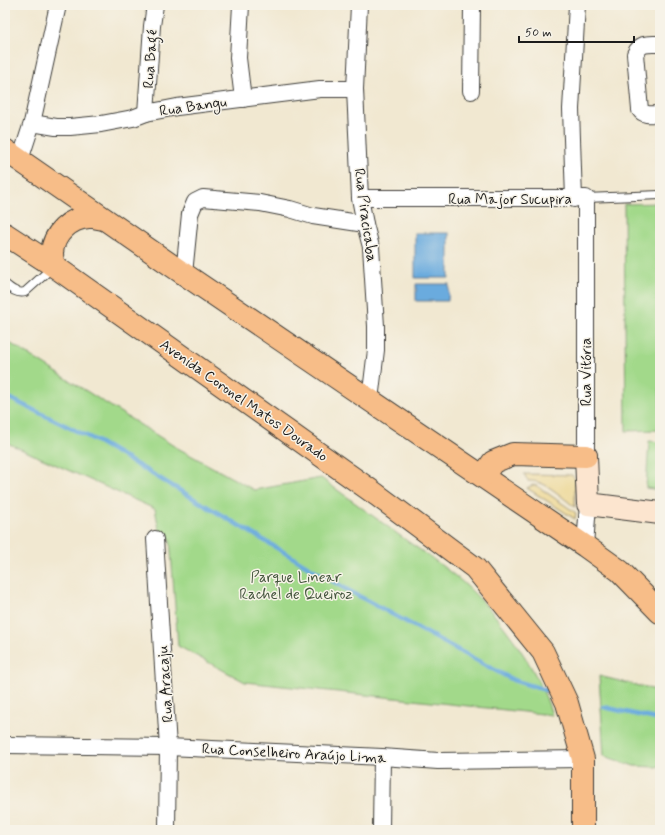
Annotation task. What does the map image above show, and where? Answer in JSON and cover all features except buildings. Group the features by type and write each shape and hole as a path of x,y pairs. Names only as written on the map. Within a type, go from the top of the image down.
{"main road":[{"path":"13,155 184,274 585,546 620,571 660,612"},
{"path":"54,266 52,253 55,241 61,230 73,220 89,217 104,219"},
{"name":"Avenida Coronel Matos Dourado","path":"5,234 54,266 371,490 475,568 543,652 567,703 583,759 583,830"},
{"path":"483,476 493,462 513,454 586,456"},
{"name":"Rua Vitória","path":"586,456 588,504"},
{"path":"588,504 660,513"}],"street":[{"path":"13,155 32,123 58,5"},
{"name":"Rua Bagé","path":"146,113 155,5"},
{"path":"241,5 238,58 243,99"},
{"name":"Rua Piracicaba","path":"359,5 355,89 360,198 364,224 372,252 376,326 376,350 370,400"},
{"path":"471,91 472,5"},
{"name":"Rua Vitória","path":"577,5 571,109 580,198 586,456"},
{"path":"660,44 645,44 638,48 635,54 640,110 642,113 647,114 660,114"},
{"name":"Rua Bangu","path":"32,123 56,127 101,124 177,107 320,89 355,89"},
{"path":"184,274 190,214 195,202 203,198 260,203 290,209 313,216 364,224"},
{"name":"Rua Major Sucupira","path":"360,198 580,198"},
{"name":"Rua Vitória","path":"585,546 588,504"},
{"name":"Rua Aracaju","path":"156,539 168,747 167,830"},
{"name":"Rua Conselheiro Araújo Lima","path":"5,745 168,747 382,756 438,761 583,759"},
{"path":"381,830 382,756"}],"lane":[{"name":"Rua Major Sucupira","path":"580,198 660,195"},
{"path":"5,284 16,292 25,292 54,266"}],"green space":[{"path":"660,203 660,430 626,431 624,204"},
{"name":"Parque Linear Rachel de Queiroz","path":"5,340 174,446 254,490 321,478 449,571 484,603 499,620 525,658 545,696 552,715 245,682 178,646 170,539 159,529 155,509 5,442"},
{"path":"649,441 660,442 660,490 646,488"},
{"path":"599,676 660,691 660,766 634,766 604,756"}],"sand":[{"path":"524,474 572,475 575,479 575,507 547,486 535,481 528,481"},
{"path":"533,485 537,486 576,513 575,519 527,488"}],"water":[{"path":"415,233 449,233 449,278 415,278"},
{"path":"416,284 449,284 448,301 416,301"}],"waterway":[{"path":"5,396 95,440 346,589 513,680 555,693"},
{"path":"604,707 660,720"}]}
